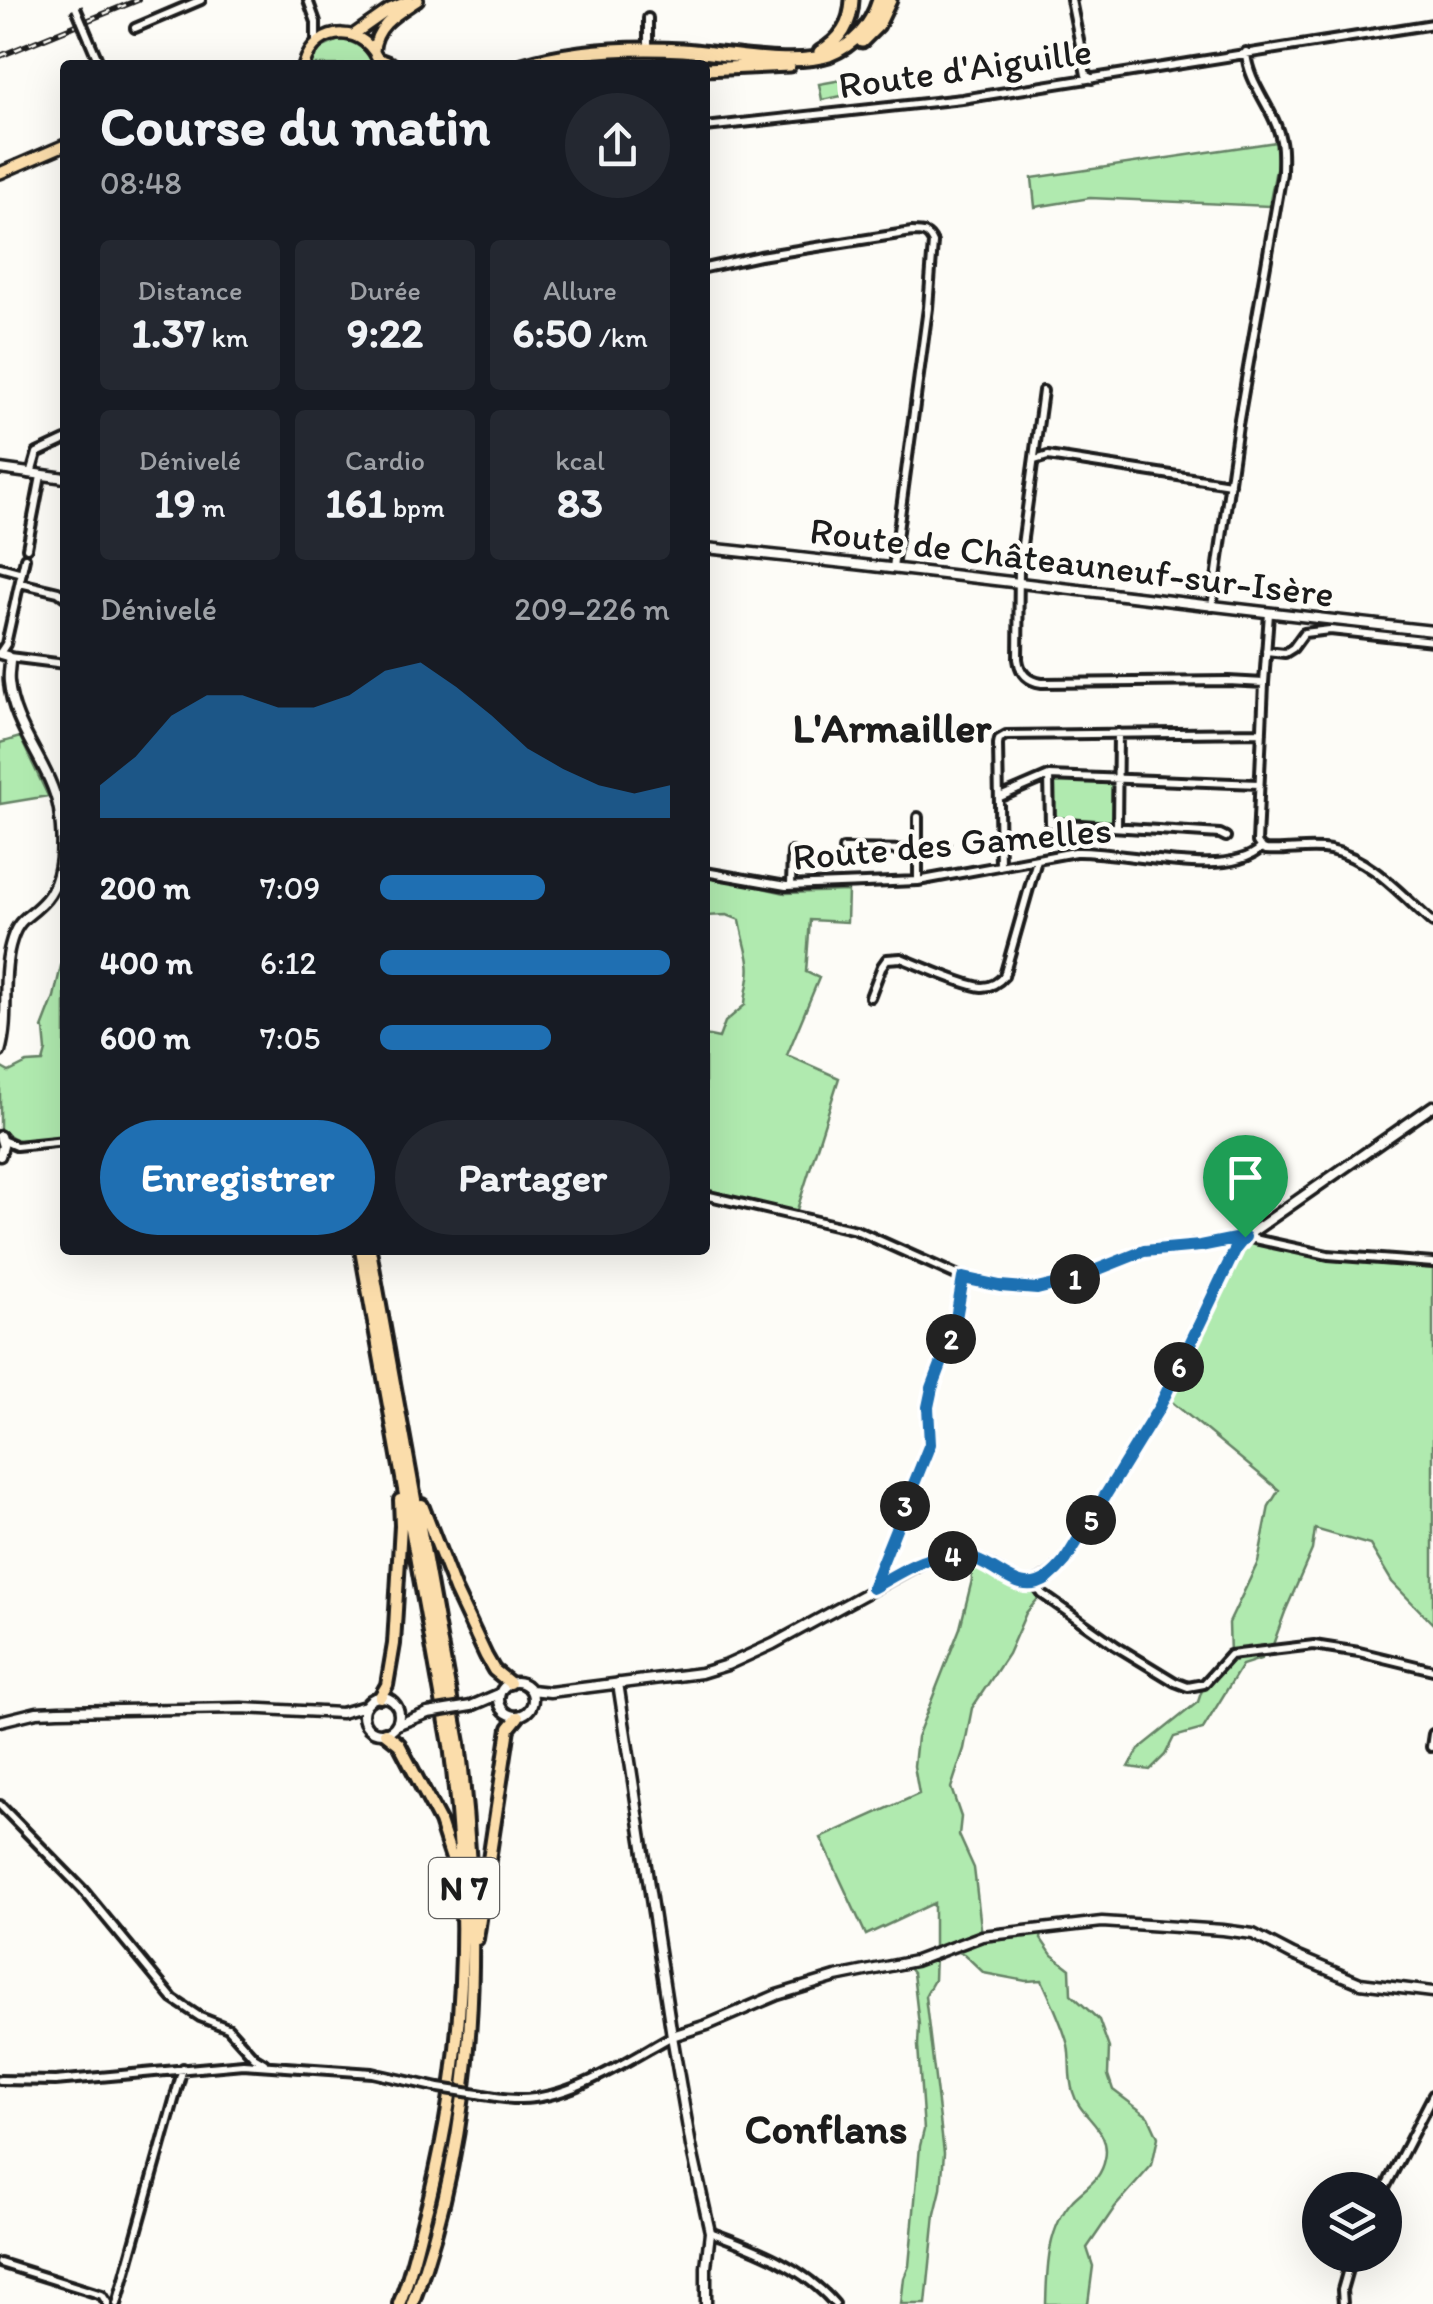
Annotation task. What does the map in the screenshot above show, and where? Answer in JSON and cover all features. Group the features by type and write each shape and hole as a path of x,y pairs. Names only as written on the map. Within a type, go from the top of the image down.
{"highway":[{"path":"766,57 811,54 829,46 846,28 852,0"},
{"path":"547,60 582,53 648,50 803,59 826,56 859,36 884,0"},
{"path":"710,70 830,60 869,36 878,24 884,0"},
{"name":"N 7","path":"362,1255 450,1745 464,1926 456,2057 436,2176 400,2304"},
{"name":"N 7","path":"371,1255 459,1743 472,1884 470,2047 452,2168 412,2304"},
{"path":"380,1697 387,1685 394,1644 402,1525 400,1469"},
{"path":"412,1481 486,1656 494,1670 510,1683"},
{"path":"472,1970 509,1728 518,1717"},
{"path":"385,1733 399,1744 440,1822 454,1864 464,1926"}],"main road":[{"path":"353,35 390,9 415,0"},
{"path":"378,59 375,39 380,31 415,0"},
{"path":"306,60 316,43 334,34 353,35 365,41 378,59"},
{"path":"0,172 60,147"}],"street":[{"path":"135,28 201,0"},
{"path":"308,0 316,22 316,43"},
{"path":"1072,0 1086,75 1093,79"},
{"path":"76,4 98,60"},
{"path":"648,18 648,50"},
{"path":"316,22 334,34"},
{"name":"Route d'Aiguille","path":"710,126 962,100 1433,24"},
{"path":"1212,607 1241,406 1282,173 1282,142 1251,77 1246,52"},
{"path":"710,267 912,232 930,235 933,243 928,308 893,568"},
{"path":"1044,392 1019,567 1018,659 1022,672 1030,680 1042,683 1264,683"},
{"path":"31,474 37,452 60,442"},
{"path":"1035,460 1048,456 1230,484"},
{"path":"0,470 60,478"},
{"path":"27,548 41,476"},
{"name":"Route de Châteauneuf-sur-Isère","path":"710,549 1433,630"},
{"path":"26,558 4,663 20,720 55,795 60,815"},
{"path":"0,568 22,573"},
{"path":"20,583 60,593"},
{"path":"1261,848 1257,836 1269,613"},
{"path":"1266,651 1285,653 1304,634 1323,630 1433,641"},
{"path":"4,663 24,658 60,663"},
{"path":"1000,866 998,744 1006,735 1262,732"},
{"path":"1117,827 1118,734"},
{"path":"1000,797 1049,776 1259,784"},
{"path":"1049,776 1050,822 1226,837"},
{"path":"918,818 918,881"},
{"path":"843,849 917,850 946,846"},
{"name":"Route des Gamelles","path":"710,873 791,886 918,881 1076,852 1206,864 1243,859 1261,848 1316,849 1340,853 1381,877 1433,923"},
{"path":"791,886 792,852"},
{"path":"870,997 887,959 901,958 978,986 1000,981 1036,860"},
{"path":"0,1052 6,1019 6,968 13,934 19,922 48,896 60,865"},
{"path":"0,1723 48,1711 242,1708 341,1713 364,1722 375,1732 385,1733 427,1713 472,1705 499,1694 510,1683 550,1692 700,1673 726,1665 773,1644 877,1583 927,1560 946,1556 970,1558 1005,1578 1035,1584 1048,1578 1065,1561 1159,1408 1236,1248 1245,1237 1433,1106"},
{"path":"16,1146 1,1138 1,1153 16,1146 60,1142"},
{"path":"710,1196 856,1230 963,1278 1000,1286 1037,1289 1066,1282 1144,1251 1245,1237 1328,1255 1433,1263"},
{"path":"877,1583 930,1444 928,1407 954,1330 963,1278"},
{"path":"1035,1584 1042,1594 1116,1646 1188,1687 1204,1684 1230,1654 1314,1645 1433,1670"},
{"path":"618,1683 672,2036 710,2232 706,2304"},
{"path":"531,1690 533,1702"},
{"path":"472,1705 500,1708 518,1717 550,1692"},
{"path":"499,1694 500,1708"},
{"path":"364,1722 368,1701 380,1697 391,1700 398,1710 396,1725"},
{"path":"341,1713 365,1706"},
{"path":"398,1710 427,1713"},
{"path":"1431,1747 1433,1734"},
{"path":"0,1805 82,1890 173,1999 200,2017 228,2028 254,2057 269,2065"},
{"path":"0,2080 55,2081 221,2064 269,2065 372,2073 439,2088 520,2099 543,2096 576,2086 672,2036 836,1976 916,1961 982,1936 1102,1922 1254,1934 1293,1956 1360,1983 1433,1992"},
{"path":"117,2304 184,2068"},
{"path":"1393,2172 1433,2094"},
{"path":"710,2232 784,2262 836,2304"},
{"path":"0,2262 102,2294 108,2304"},
{"path":"1342,2304 1347,2272"}],"green space":[{"path":"339,40 351,42 371,60 313,60 321,48"},
{"path":"853,78 856,93 822,100 819,84"},
{"path":"1276,142 1278,159 1269,206 1090,198 1035,207 1032,178"},
{"path":"20,737 48,796 0,804 0,743"},
{"path":"1109,782 1113,787 1113,818 1108,823 1062,820 1055,815 1054,783"},
{"path":"710,876 785,893 848,891 847,922 810,920 806,972 819,978 787,1055 839,1078 795,1216 710,1196 710,1036 719,1038 725,1022 745,1005 750,967 740,920 727,915 710,916"},
{"path":"60,970 60,1139 22,1141 0,1128 0,1067 9,1072 27,1063 43,1062 46,1051 42,1028"},
{"path":"1249,1243 1302,1254 1433,1265 1433,1624 1392,1582 1370,1545 1315,1529 1312,1550 1271,1650 1261,1659 1242,1665 1203,1729 1174,1737 1165,1755 1150,1770 1129,1767 1139,1749 1198,1702 1204,1684 1230,1655 1229,1623 1258,1562 1269,1506 1279,1490 1167,1398 1230,1267"},
{"path":"970,1557 1005,1578 1035,1584 1042,1594 1026,1613 1008,1654 972,1708 951,1788 961,1817 959,1835 974,1868 982,1936 1043,1929 1041,1939 1052,1955 1070,1969 1071,1994 1099,2020 1109,2048 1108,2075 1113,2090 1149,2117 1158,2137 1152,2165 1115,2207 1087,2248 1093,2266 1088,2304 1046,2304 1050,2249 1058,2223 1073,2200 1100,2172 1106,2149 1100,2131 1073,2092 1068,2045 1060,2020 1042,1980 984,1973 964,1954 948,1948 935,1954 934,1980 925,1996 944,2153 926,2304 901,2304 924,2130 919,2025 913,1973 905,1963 934,1953 934,1903 866,1935 821,1838 919,1794 914,1766 917,1737 960,1628 972,1580"}],"railway":[{"path":"0,56 138,0"}],"district":[{"name":"L'Armailler","path":"892,727"},
{"name":"Conflans","path":"826,2128"}],"route":[{"path":"1245,1237 1236,1248 1159,1408 1065,1561 1048,1578 1035,1584 1021,1584 970,1558 946,1556 927,1560 872,1588 930,1444 928,1407 954,1330 963,1278 1037,1289 1066,1282 1144,1251 1245,1237"}]}
